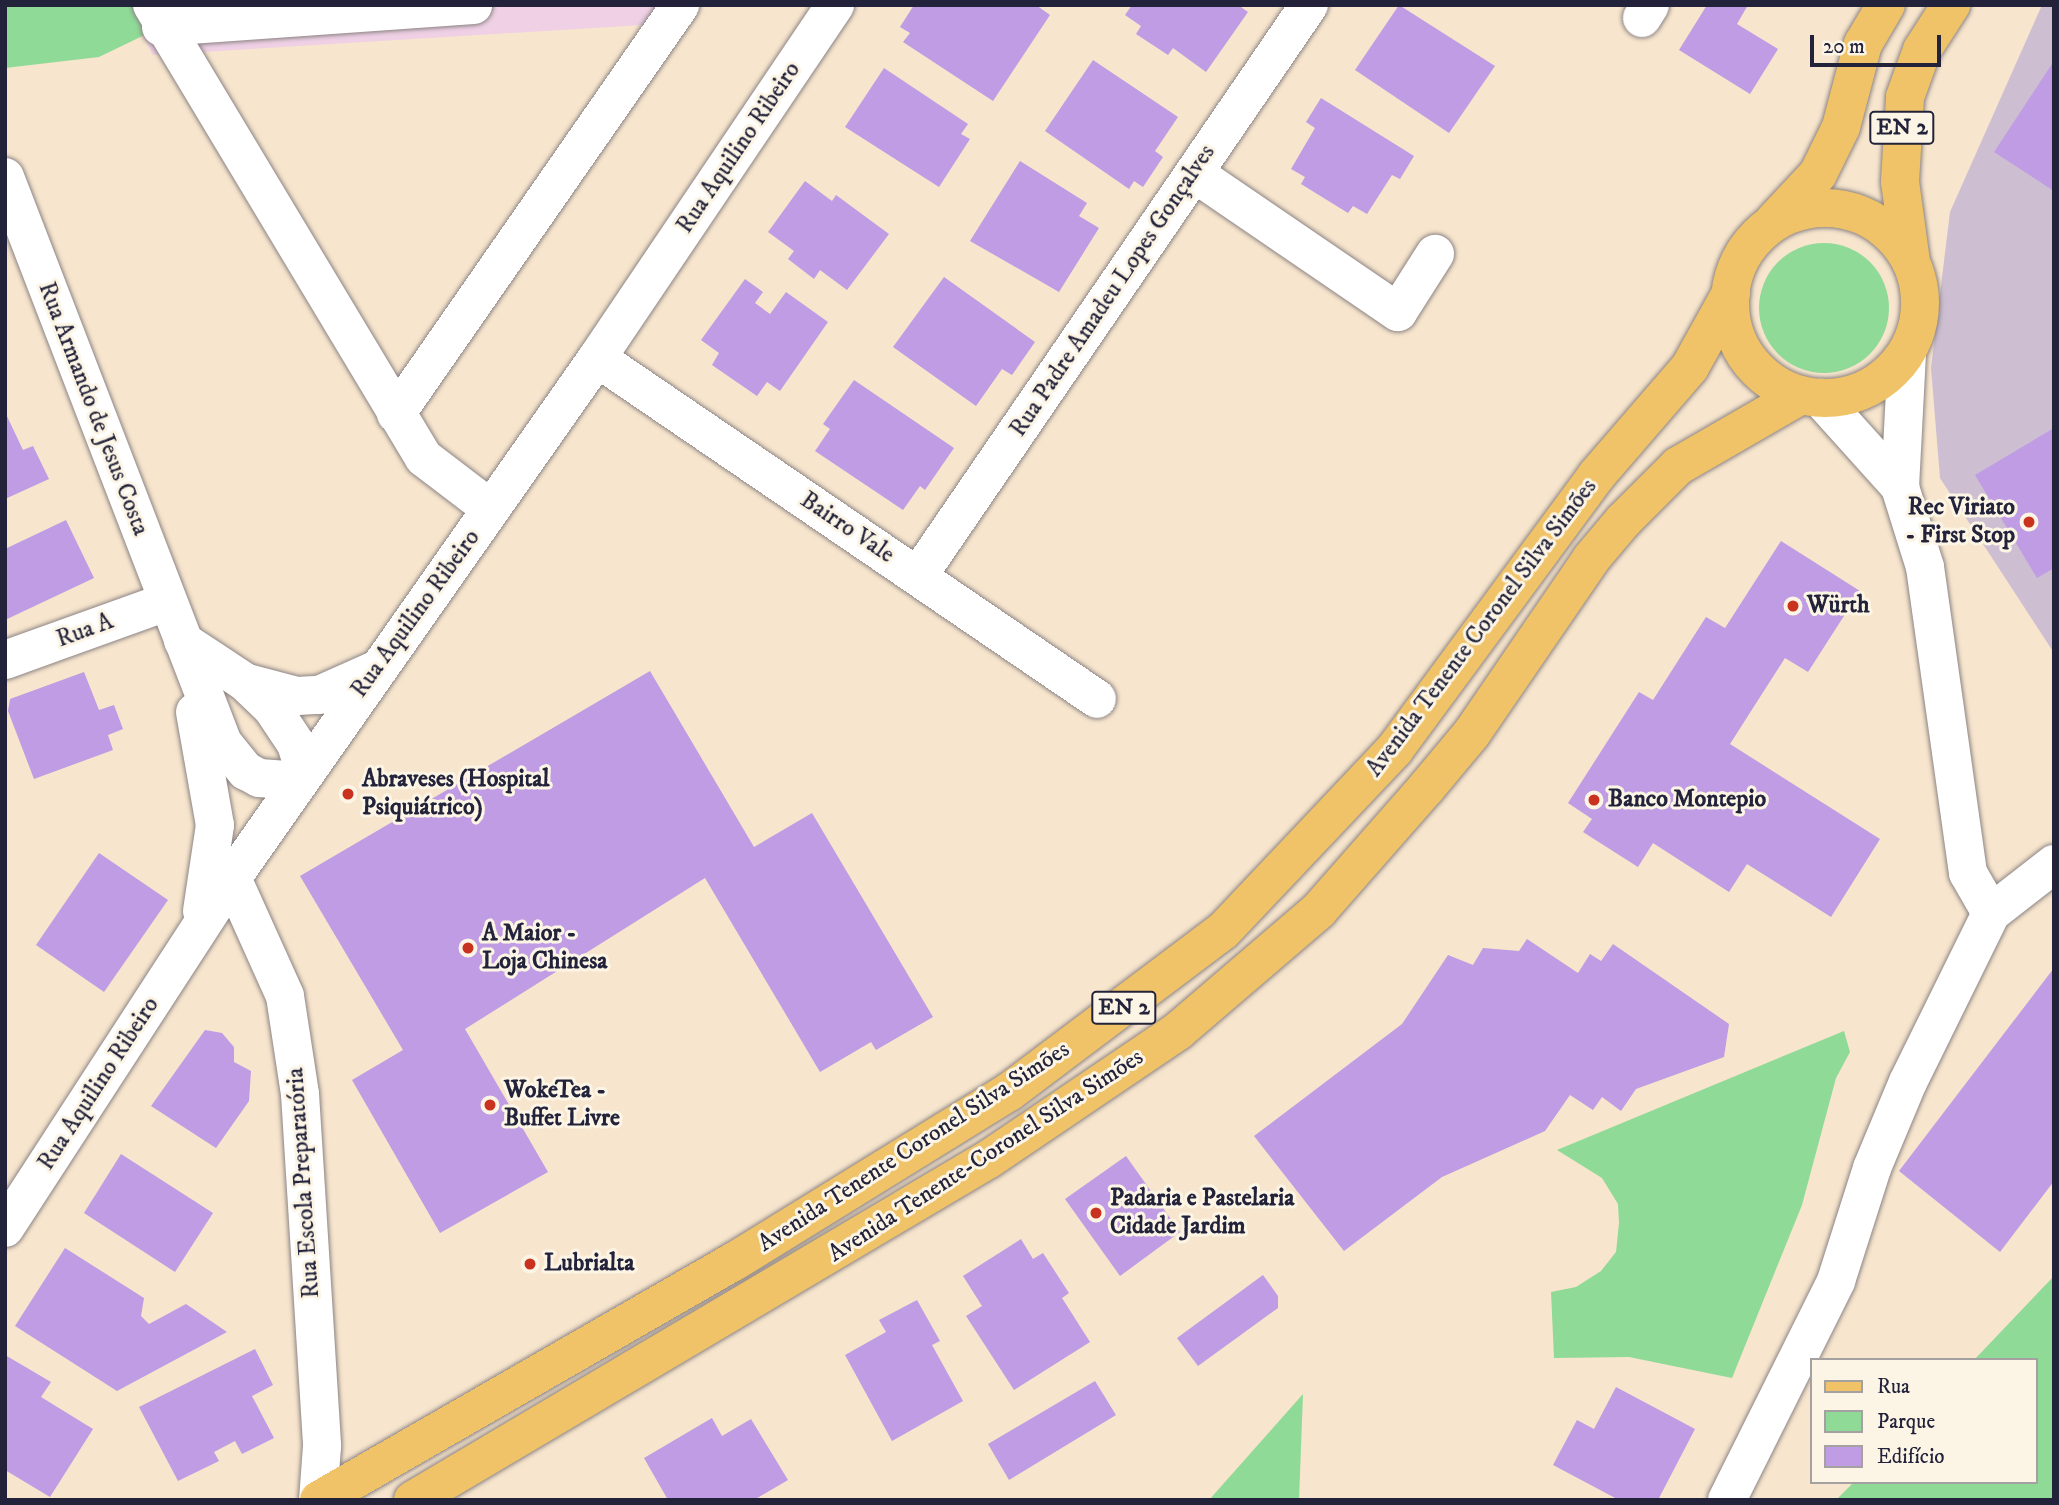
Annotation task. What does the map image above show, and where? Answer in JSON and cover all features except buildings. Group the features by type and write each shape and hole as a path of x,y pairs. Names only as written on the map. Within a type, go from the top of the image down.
{"main road":[{"name":"EN 2","path":"1886,5 1863,44 1841,127 1818,174 1765,230 1737,268 1731,293 1732,319 1740,345 1755,368 1776,385 1811,397 1859,393 1886,377 1907,353 1919,323 1920,293 1911,262 1900,182 1905,97 1922,50 1951,5"},
{"name":"EN 2","path":"1765,230 1790,215 1818,208 1846,210 1872,221 1895,239 1911,262"},
{"name":"Avenida Tenente Coronel Silva Simões","path":"319,1500 735,1261 1010,1091 1223,931 1395,749 1596,476 1690,367 1731,293"},
{"name":"Avenida Tenente-Coronel Silva Simões","path":"413,1500 989,1159 1113,1080 1178,1031 1319,910 1418,798 1472,733 1591,559 1623,521 1678,466 1811,397"}],"street":[{"path":"473,5 156,16 424,458 491,509"},
{"path":"396,414 680,5"},
{"name":"Rua Aquilino Ribeiro","path":"5,1228 232,878 375,670 597,358 835,5"},
{"name":"Rua Padre Amadeu Lopes Gonçalves","path":"918,576 1309,5"},
{"path":"1194,173 1398,312 1435,254"},
{"name":"Rua Armando de Jesus Costa","path":"5,177 183,641"},
{"path":"1907,353 1900,487 1925,567 1968,873 1991,913"},
{"name":"Bairro Vale","path":"597,358 1097,699"},
{"path":"1811,397 1900,487"},
{"name":"Rua A","path":"5,660 166,602"},
{"path":"183,641 245,682 285,725 305,773 275,781 246,771 223,743 183,641"},
{"path":"183,641 215,825 212,862 197,933"},
{"path":"245,682 297,696 319,695 375,670"},
{"path":"1727,1500 1836,1282 1872,1168 1908,1082 1991,913 2054,864"},
{"name":"Rua Escola Preparatória","path":"232,878 285,996 300,1094 322,1446 319,1500"}],"shaded area":[{"path":"128,5 700,5 690,22 153,55"},
{"path":"2042,5 2054,5 2054,653 1940,478 1931,368 1950,212"}],"green space":[{"path":"5,5 152,5 161,27 99,57 5,68"},
{"path":"1824,243 1849,248 1870,262 1884,283 1889,308 1884,333 1870,354 1849,368 1824,373 1799,368 1778,354 1764,333 1759,308 1764,283 1778,262 1799,248"},
{"path":"1844,1031 1850,1052 1836,1078 1802,1205 1732,1378 1629,1357 1554,1358 1551,1292 1576,1287 1601,1271 1616,1252 1619,1223 1618,1204 1602,1178 1557,1150"},
{"path":"2054,1276 2054,1500 1836,1500 1852,1484 2038,1484 2038,1358 1976,1358"},
{"path":"1303,1394 1299,1500 1209,1500"}],"place":[{"name":"Rec Viriato - First Stop","path":"2029,522"},
{"name":"Würth","path":"1793,606"},
{"name":"Abraveses (Hospital Psiquiátrico)","path":"348,794"},
{"name":"Banco Montepio","path":"1594,800"},
{"name":"A Maior - Loja Chinesa","path":"468,948"},
{"name":"WokeTea - Buffet Livre","path":"490,1105"},
{"name":"Padaria e Pastelaria Cidade Jardim","path":"1096,1213"},
{"name":"Lubrialta","path":"530,1264"}]}
